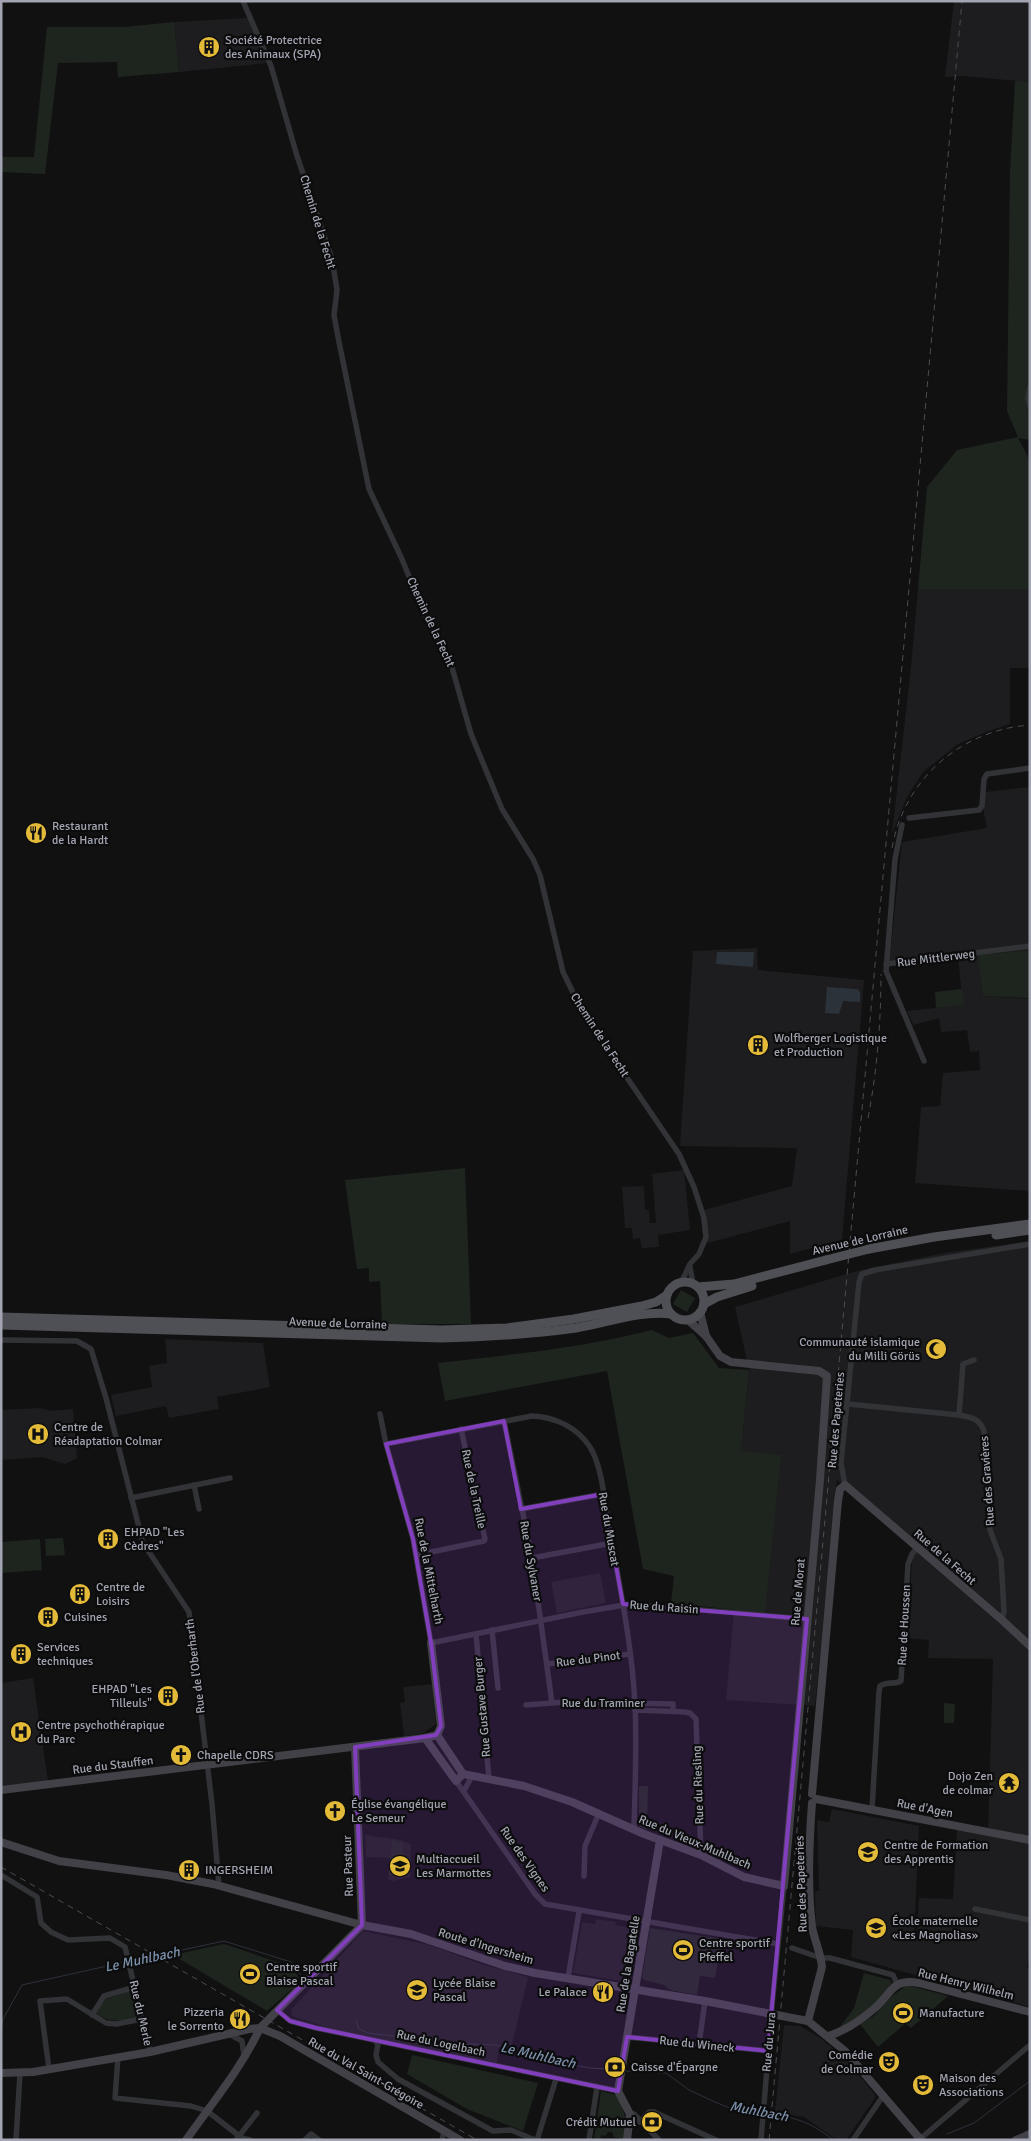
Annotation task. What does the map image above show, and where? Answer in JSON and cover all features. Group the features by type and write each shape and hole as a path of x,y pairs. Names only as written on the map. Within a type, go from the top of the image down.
{"main road":[{"name":"Avenue de Lorraine","path":"695,1285 705,1288 734,1284 926,1238 1030,1224"},
{"name":"Avenue de Lorraine","path":"869,1252 1030,1230"},
{"name":"Avenue de Lorraine","path":"702,1308 717,1297 826,1263"},
{"path":"681,1283 695,1285 704,1298 702,1308 688,1320 682,1320 671,1314 666,1305 670,1289 681,1283"},
{"name":"Avenue de Lorraine","path":"1,1317 441,1330 507,1328 574,1319 642,1306 656,1302 667,1295"},
{"name":"Avenue de Lorraine","path":"1,1325 355,1337 466,1338 508,1336 576,1328 644,1314 671,1314"}],"street":[{"name":"Chemin de la Fecht","path":"243,1 271,66 297,156 332,259 337,290 334,315 357,440 371,497 401,558 425,615 452,664 471,734 502,809 533,859 540,875 562,972 571,992 583,1013 679,1154 694,1187 704,1218 706,1237 699,1254 690,1264 681,1283"},
{"path":"1030,387 1028,398 1030,406"},
{"path":"910,818 979,810 982,806 984,779 987,774 1030,768"},
{"path":"886,964 895,859 902,825"},
{"name":"Rue Mittlerweg","path":"924,1061 888,978 886,964 1030,946"},
{"name":"Rue des Papeteries","path":"808,2021 821,1973 821,1958 815,1945 812,1925 810,1854 813,1799 838,1501 839,1492 846,1485 841,1463 859,1282 862,1274 875,1270 1030,1244"},
{"path":"690,1264 695,1285"},
{"name":"Rue de Morat","path":"702,1308 706,1336"},
{"name":"Rue de Morat","path":"688,1320 706,1336 720,1356 731,1362 819,1371 827,1376 778,1944"},
{"name":"Rue de l'Oberharth","path":"1,1340 78,1341 91,1349 106,1398 143,1543 189,1612 219,1886"},
{"path":"959,1415 964,1364 974,1360"},
{"name":"Rue des Gravières","path":"848,1404 959,1415 977,1420 984,1431 990,1530 1000,1554 1002,1566 1002,1620"},
{"name":"Rue de la Mittelharth","path":"380,1414 386,1444 417,1555 441,1726 437,1735"},
{"name":"Rue du Muscat","path":"386,1444 526,1416 543,1416 564,1424 575,1431 590,1448 595,1459 603,1494 630,1654 635,1703 634,1829"},
{"name":"Rue du Sylvaner","path":"504,1421 532,1558 552,1703"},
{"name":"Rue de la Treille","path":"417,1555 484,1541 485,1539 461,1429"},
{"path":"131,1498 230,1478"},
{"name":"Rue de la Fecht","path":"846,1485 1030,1646"},
{"path":"194,1486 200,1509"},
{"path":"521,1509 603,1494"},
{"path":"532,1558 612,1543"},
{"name":"Rue de Houssen","path":"872,1809 880,1686 887,1682 897,1683 900,1681 908,1564 918,1548"},
{"name":"Rue du Raisin","path":"431,1644 540,1620 623,1605 807,1619"},
{"path":"492,1630 498,1688"},
{"name":"Rue Gustave Burger","path":"476,1634 489,1779"},
{"name":"Rue du Pinot","path":"547,1664 630,1654"},
{"name":"Rue du Traminer","path":"526,1705 552,1703 673,1704 673,1711"},
{"name":"Rue du Traminer","path":"635,1710 685,1712 694,1715"},
{"name":"Rue du Riesling","path":"694,1715 696,1719 701,1856"},
{"path":"437,1735 463,1774 456,1781"},
{"name":"Rue du Stauffen","path":"1,1790 355,1747 437,1735"},
{"name":"Rue des Vignes","path":"425,1738 540,1901 550,1906 579,1912 778,1944"},
{"name":"Rue Pasteur","path":"355,1747 362,1925"},
{"name":"Rue du Vieux-Muhlbach","path":"463,1774 542,1792 701,1856 744,1877 784,1886"},
{"path":"464,1791 472,1776"},
{"name":"Rue d'Agen","path":"813,1799 1030,1840"},
{"path":"584,1876 585,1846 599,1814"},
{"name":"Rue de la Bagatelle","path":"618,2091 660,1840"},
{"name":"Route d'Ingersheim","path":"1,1842 59,1861 166,1874 219,1886 362,1925 411,1934 513,1968 808,2021 839,2045 921,2139"},
{"name":"Rue du Merle","path":"1,1875 37,1897 41,1923 45,1928 66,1939 107,1938 124,1946 128,1951 150,2052"},
{"path":"975,1909 1030,1920"},
{"path":"568,1978 579,1912"},
{"path":"186,2140 244,2058 260,2028 362,1925"},
{"name":"Rue du Jura","path":"761,2140 778,1944"},
{"path":"792,1948 821,1958 830,1958 893,1975 897,1984 873,2009 843,2031 828,2036"},
{"name":"Rue Henry Wilhelm","path":"897,1984 908,1981 919,1983 1030,2012"},
{"path":"92,2015 104,1996 135,1987"},
{"path":"49,2069 40,2001 67,1999 106,2023 116,2024 142,2019"},
{"path":"698,2044 705,2001"},
{"name":"Rue du Logelbach","path":"277,2010 290,2021 376,2042 618,2091"},
{"path":"1,2073 20,2073 49,2069 150,2052 226,2033 260,2028"},
{"name":"Rue du Val Saint-Grégoire","path":"260,2028 280,2036 460,2140"},
{"path":"839,2045 843,2031"},
{"path":"226,2033 242,2041 244,2058"},
{"name":"Rue du Wineck","path":"627,2037 768,2051"},
{"name":"Rue du Logelbach","path":"376,2042 378,2044 376,2055 378,2062 398,2079 493,2130 511,2130 536,2140"},
{"path":"921,2139 1030,2044"},
{"path":"118,2057 115,2098 191,2106 207,2111 238,2138 250,2140"},
{"path":"16,2140 20,2073"},
{"path":"536,2140 556,2079"},
{"path":"589,2140 597,2087"},
{"path":"618,2091 630,2114 627,2140"},
{"path":"853,2140 883,2096"},
{"path":"640,2122 648,2112 654,2112 716,2140"},
{"path":"238,2138 257,2113"},
{"path":"630,2114 634,2114 659,2140"},
{"path":"442,2140 444,2130"},
{"path":"305,2140 311,2134 318,2140"},
{"path":"1016,2140 1030,2134"}],"highlighted area":[{"path":"504,1421 521,1509 603,1494 623,1604 807,1619 768,2051 627,2037 618,2091 316,2028 290,2021 277,2010 362,1925 355,1747 436,1735 441,1726 431,1643 413,1539 386,1444"}],"shaded area":[{"path":"954,1 1030,1 1030,82 962,76 945,77"},
{"path":"248,18 267,63 179,72 174,22"},
{"path":"174,22 179,72 118,77 117,62 58,63 45,174 1,172 1,157 34,157 47,27 124,27"},
{"path":"1015,81 1030,82 1030,440 1018,438 1030,461 1030,589 918,589 927,487 957,450 1018,437 1007,411 1010,172"},
{"path":"918,589 1030,589 1030,668 1010,668 1010,724 958,744 923,772 907,797 892,834 911,667"},
{"path":"1030,787 1030,950 979,955 983,996 1030,999 1030,1191 915,1183 921,1107 940,1106 943,1073 980,1070 979,1051 970,1052 967,1030 941,1032 939,1018 913,1025 907,1011 963,1005 958,958 889,965 902,842 987,828 983,808 985,792"},
{"path":"757,948 758,970 864,980 842,1240 790,1254 790,1221 704,1244 700,1211 792,1186 797,1148 680,1146 693,951"},
{"path":"1030,950 1030,998 983,996 978,955"},
{"path":"717,952 754,952 753,967 716,964"},
{"path":"827,987 857,989 860,992 860,1002 843,1001 839,1014 825,1013"},
{"path":"962,989 964,1005 936,1008 935,992"},
{"path":"465,1168 471,1324 382,1324 380,1281 369,1282 369,1268 357,1269 345,1180"},
{"path":"684,1170 690,1230 658,1235 659,1247 642,1248 640,1238 633,1239 632,1228 625,1228 622,1187 644,1186 645,1210 649,1210 650,1223 656,1223 652,1174"},
{"path":"1030,1241 1030,1948 1027,1968 1030,1969 1030,2007 851,1957 853,1930 816,1926 815,1891 819,1891 817,1820 829,1822 832,1809 919,1826 914,1936 901,1935 917,1937 919,1898 953,1899 957,1829 988,1834 993,1659 928,1658 929,1640 907,1638 913,1549 837,1480 815,1706 726,1700 734,1610 779,1455 741,1452 749,1370 735,1307 857,1271 944,1253"},
{"path":"681,1290 695,1298 687,1312 673,1304"},
{"path":"652,1330 669,1338 693,1333 719,1368 749,1370 741,1451 781,1455 765,1613 671,1603 674,1576 643,1569 607,1371 445,1401 438,1363 572,1346"},
{"path":"165,1339 263,1343 270,1387 217,1397 219,1409 169,1418 166,1406 116,1416 111,1395 152,1387 149,1366 167,1363"},
{"name":"Centre de Réadaptation Colmar","path":"40,1408 52,1411 73,1409 77,1458 65,1464 42,1457 1,1460 1,1410"},
{"path":"63,1538 65,1555 46,1556 45,1539"},
{"path":"40,1539 42,1570 1,1573 1,1542"},
{"path":"600,1573 606,1603 557,1613 551,1582"},
{"name":"Centre psychothérapique du Parc","path":"33,1678 48,1781 1,1786 1,1683"},
{"path":"432,1684 436,1724 422,1734 404,1736 400,1703 405,1702 403,1687"},
{"path":"944,1703 955,1704 954,1723 944,1723"},
{"path":"639,1786 648,1786 647,1830 639,1826"},
{"name":"Multiaccueil Les Marmottes","path":"365,1835 400,1840 411,1844 410,1877 393,1881 388,1880 390,1858 366,1857"},
{"path":"392,1840 403,1844 400,1876 389,1875"},
{"path":"596,1919 616,1922 615,1925 635,1928 632,1945 636,1945 630,1978 627,1982 573,1973 582,1922 595,1924"},
{"name":"Centre sportif Pfeffel","path":"650,1928 722,1939 715,1978 700,1976 697,1995 670,1990 664,1985 644,1980 642,1977"},
{"name":"Lycée Blaise Pascal","path":"363,1931 429,1945 481,1964 528,1977 511,2049 499,2047 497,2063 325,2027 292,2016 291,2010"},
{"name":"Centre sportif Blaise Pascal","path":"224,1944 292,1967 301,1981 267,2011 173,1955"},
{"name":"Manufacture","path":"864,1973 890,1980 892,1983 872,2007 841,2029 840,2027 854,2008"},
{"name":"Manufacture","path":"907,1985 948,1996 911,2028 906,2023 878,2047 860,2024 874,2016 891,1997"},
{"path":"130,1991 133,1992 138,2015 136,2018 125,2020 106,2019 97,2014 96,2011 106,1999"},
{"path":"784,2025 800,2026 819,2037 845,2058 875,2095 875,2098 846,2140 837,2140 804,2117 775,2112"},
{"path":"412,2055 538,2083 523,2131 467,2109 407,2074"},
{"path":"601,2091 616,2095 622,2107 625,2116 624,2140 614,2137 612,2132 608,2132 605,2136 601,2135 600,2139 594,2140"}],"waterway":[{"name":"Le Muhlbach","path":"131,1961 224,1941 291,1962 303,1978"},
{"name":"Le Muhlbach","path":"1,2031 3,2019 22,1985 125,1962"},
{"name":"Le Muhlbach","path":"356,2021 359,2029 368,2033 410,2038 452,2047 468,2044 495,2045 547,2060 590,2068 608,2069"},
{"name":"Muhlbach","path":"626,2071 666,2073 689,2090 715,2102 732,2109 761,2114"},
{"path":"947,2134 974,2123 1030,2081"},
{"name":"Muhlbach","path":"764,2114 801,2121 817,2128 834,2140"}],"railway":[{"path":"769,2140 962,1"},
{"path":"892,848 899,823 909,800 923,780 940,762 959,748 981,737 1005,729 1030,725"},
{"path":"868,1118 878,1046 881,974"},
{"path":"1,1867 477,2140"}],"place":[{"name":"Société Protectrice des Animaux (SPA)","path":"209,47"},
{"name":"Restaurant de la Hardt","path":"36,833"},
{"name":"Wolfberger Logistique et Production","path":"758,1045"},
{"name":"Communauté islamique du Milli Görüs","path":"936,1349"},
{"name":"Centre de Réadaptation Colmar","path":"38,1434"},
{"name":"EHPAD \"Les Cèdres\"","path":"108,1539"},
{"name":"Centre de Loisirs","path":"80,1594"},
{"name":"Cuisines","path":"48,1617"},
{"name":"Services techniques","path":"21,1654"},
{"name":"EHPAD \"Les Tilleuls\"","path":"168,1696"},
{"name":"Centre psychothérapique du Parc","path":"21,1732"},
{"name":"Chapelle CDRS","path":"181,1755"},
{"name":"Dojo Zen de colmar","path":"1009,1783"},
{"name":"Église évangélique Le Semeur","path":"335,1811"},
{"name":"Centre de Formation des Apprentis","path":"868,1852"},
{"name":"Multiaccueil Les Marmottes","path":"400,1866"},
{"name":"INGERSHEIM","path":"189,1870"},
{"name":"École maternelle «Les Magnolias»","path":"876,1928"},
{"name":"Centre sportif Pfeffel","path":"683,1950"},
{"name":"Centre sportif Blaise Pascal","path":"250,1974"},
{"name":"Lycée Blaise Pascal","path":"417,1990"},
{"name":"Le Palace","path":"603,1992"},
{"name":"Manufacture","path":"903,2013"},
{"name":"Pizzeria le Sorrento","path":"240,2019"},
{"name":"Comédie de Colmar","path":"889,2062"},
{"name":"Caisse d'Épargne","path":"615,2067"},
{"name":"Maison des Associations","path":"923,2085"},
{"name":"Crédit Mutuel","path":"652,2122"}]}
